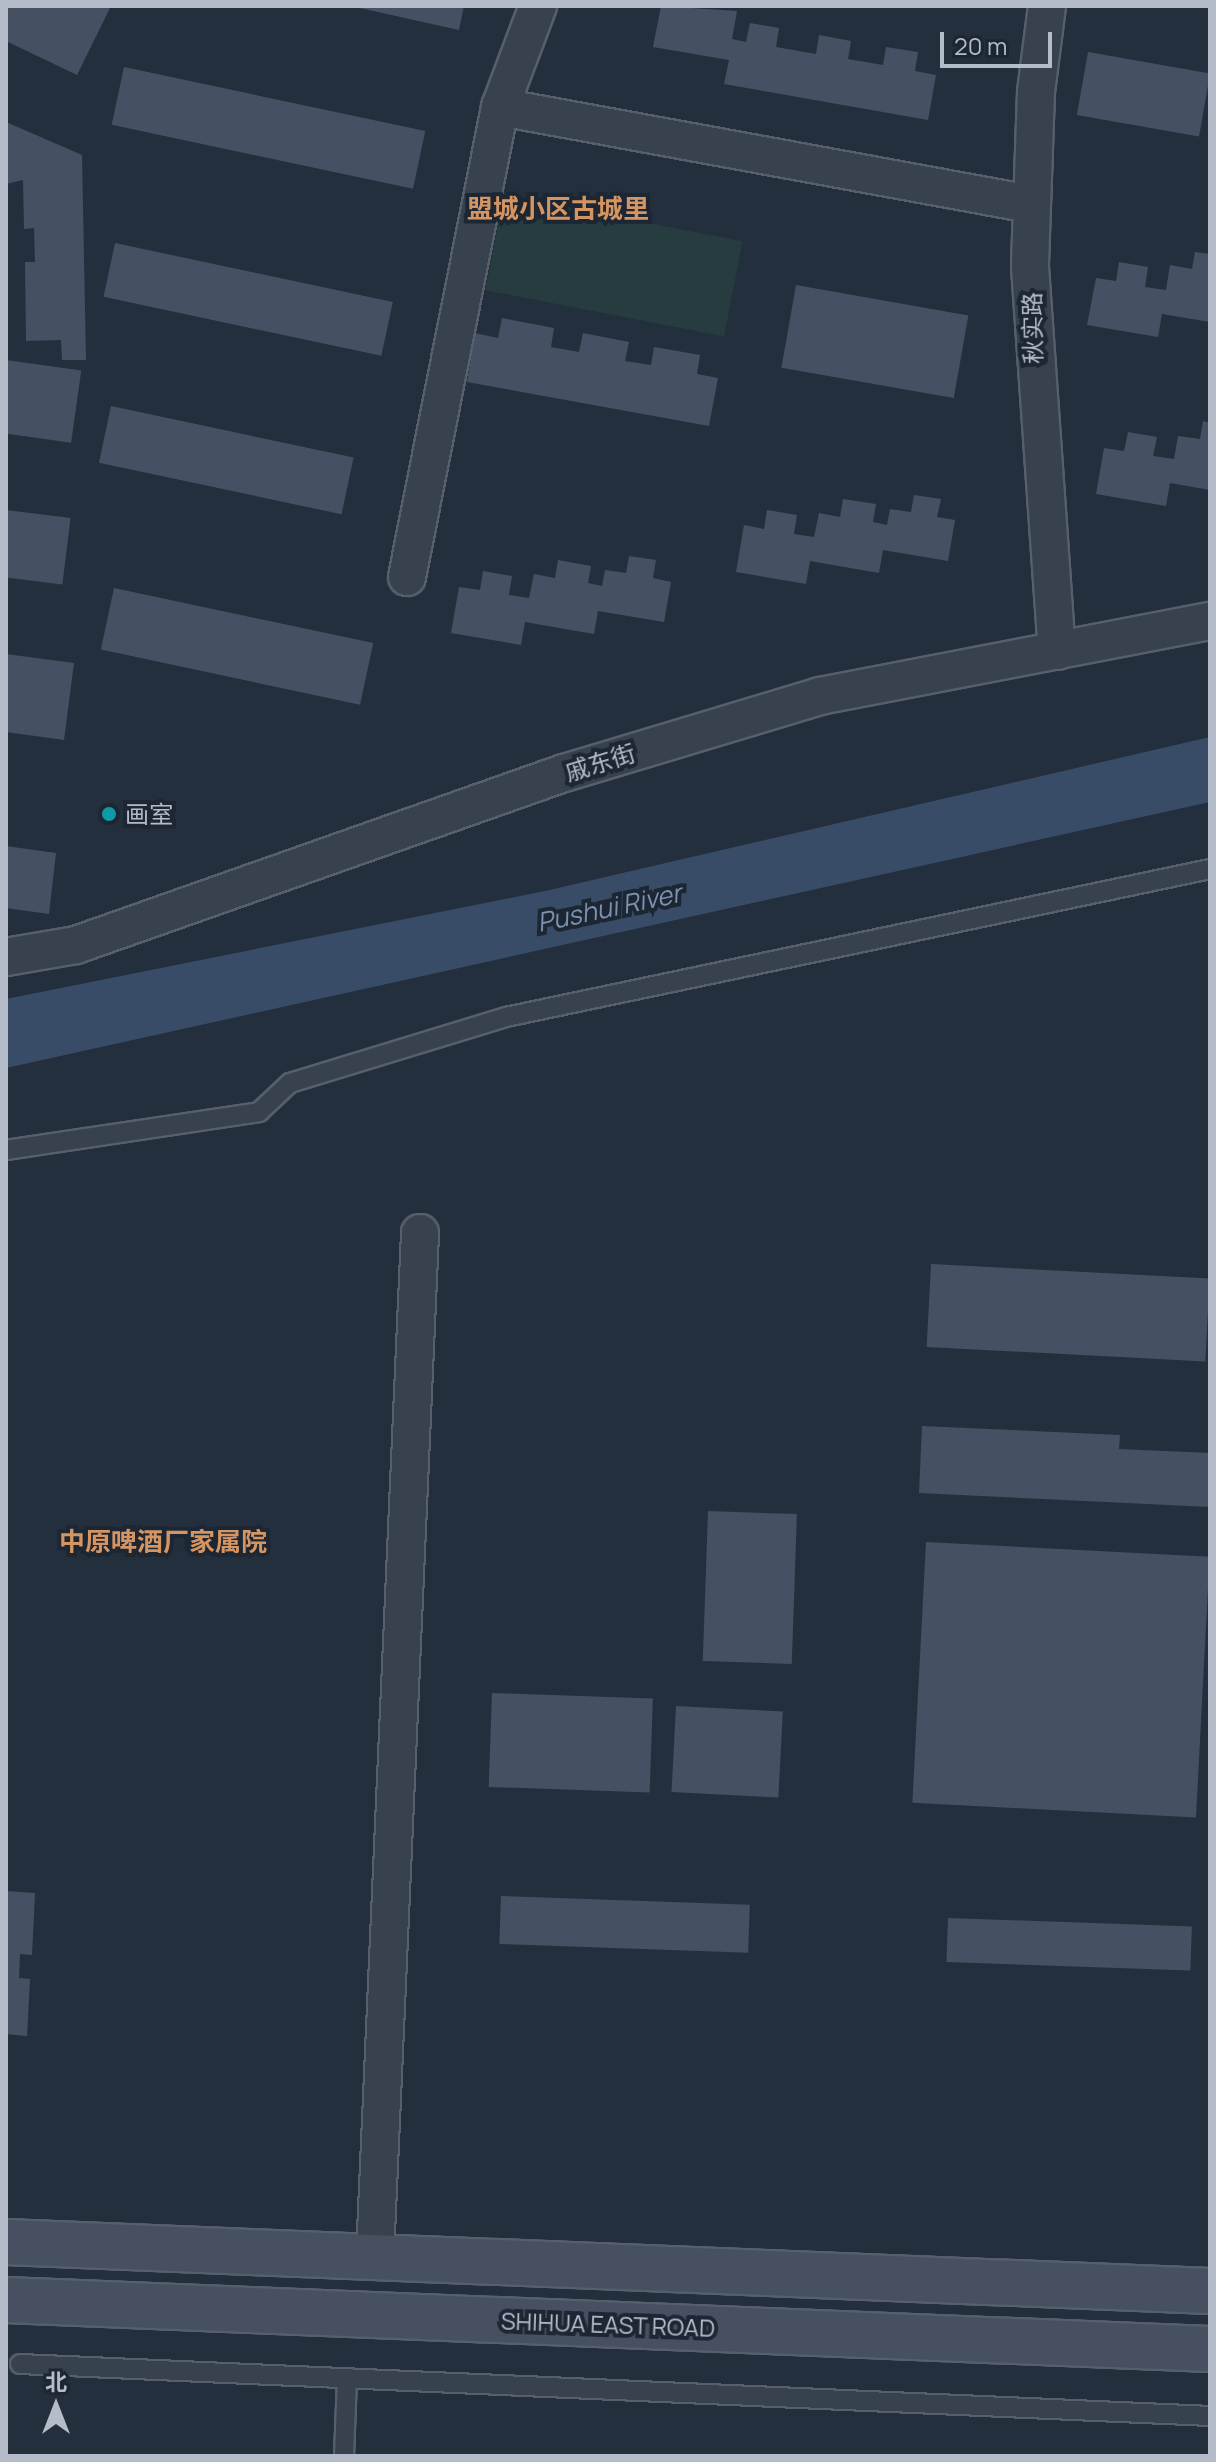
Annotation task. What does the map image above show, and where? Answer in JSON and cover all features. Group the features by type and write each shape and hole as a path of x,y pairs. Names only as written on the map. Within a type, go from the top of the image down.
{"main road":[{"path":"6,2242 1210,2291"},
{"name":"SHIHUA EAST ROAD","path":"6,2300 1210,2349"}],"street":[{"path":"407,577 500,107 538,6"},
{"name":"秋实路","path":"1047,6 1030,204 1033,374 1057,651"},
{"path":"500,107 1030,204"},
{"name":"戚东街","path":"6,957 76,945 564,773 820,696 1210,621"},
{"path":"375,2256 420,1233"}],"lane":[{"path":"6,1150 259,1112 290,1083 506,1017 1210,869"},
{"path":"20,2364 1210,2416"},
{"path":"344,2456 347,2378"}],"green space":[{"path":"504,195 743,241 724,337 485,290"}],"water":[{"name":"Pushui River","path":"1210,737 1210,802 6,1068 6,999 545,891"}],"building":[{"path":"6,6 111,6 77,75 6,41"},
{"path":"351,6 464,6 459,30"},
{"path":"661,6 737,11 732,39 746,42 750,23 779,28 776,47 816,54 819,35 851,41 848,59 883,65 886,47 918,52 915,71 936,75 928,120 724,84 729,60 653,47"},
{"path":"1088,52 1210,74 1199,137 1077,115"},
{"path":"124,67 425,131 413,189 112,125"},
{"path":"6,122 82,155 86,360 62,360 61,340 26,341 25,262 35,262 34,228 24,229 23,180 6,184"},
{"path":"115,243 393,302 381,356 104,297"},
{"path":"1195,252 1210,254 1210,322 1162,314 1158,337 1087,325 1096,278 1116,281 1119,262 1148,267 1145,287 1166,290 1170,265 1192,269"},
{"path":"796,285 968,315 954,398 781,368"},
{"path":"502,318 554,328 551,347 579,352 583,333 629,342 625,361 651,365 654,347 700,355 697,374 718,378 709,426 467,382 475,333 498,338"},
{"path":"6,360 81,371 71,443 6,434"},
{"path":"111,406 354,458 342,514 99,463"},
{"path":"1203,421 1210,423 1210,490 1170,483 1166,506 1096,494 1104,448 1124,451 1128,432 1157,437 1153,456 1174,459 1178,436 1200,439"},
{"path":"914,495 941,499 937,517 955,520 948,561 883,550 879,573 810,561 806,584 736,572 744,525 764,529 767,510 797,515 794,534 814,537 819,513 840,517 843,499 876,504 873,522 887,525 890,509 911,512"},
{"path":"6,510 71,518 62,584 6,578"},
{"path":"629,556 656,560 653,578 671,582 664,622 598,611 594,634 525,622 521,645 451,633 459,587 480,590 483,571 512,576 509,595 529,598 534,574 555,578 558,560 591,566 588,583 602,586 605,570 626,573"},
{"path":"114,588 373,643 360,705 101,650"},
{"path":"6,654 74,663 64,740 6,732"},
{"path":"6,846 56,853 49,914 6,908"},
{"path":"931,1264 1210,1279 1205,1361 927,1347"},
{"path":"922,1426 1120,1435 1119,1449 1210,1453 1210,1507 919,1493"},
{"path":"708,1511 797,1514 792,1664 703,1661"},
{"path":"926,1542 1210,1557 1196,1818 912,1803"},
{"path":"492,1693 653,1699 650,1793 489,1787"},
{"path":"676,1706 783,1712 778,1797 671,1792"},
{"path":"6,1891 35,1893 32,1955 20,1954 19,1978 30,1979 27,2036 6,2034"},
{"path":"501,1896 750,1905 748,1953 499,1944"},
{"path":"948,1918 1192,1927 1190,1970 946,1962"}],"place":[{"name":"画室","path":"109,814"}],"district":[{"name":"盟城小区古城里","path":"558,209"},
{"name":"中原啤酒厂家属院","path":"163,1542"}]}
